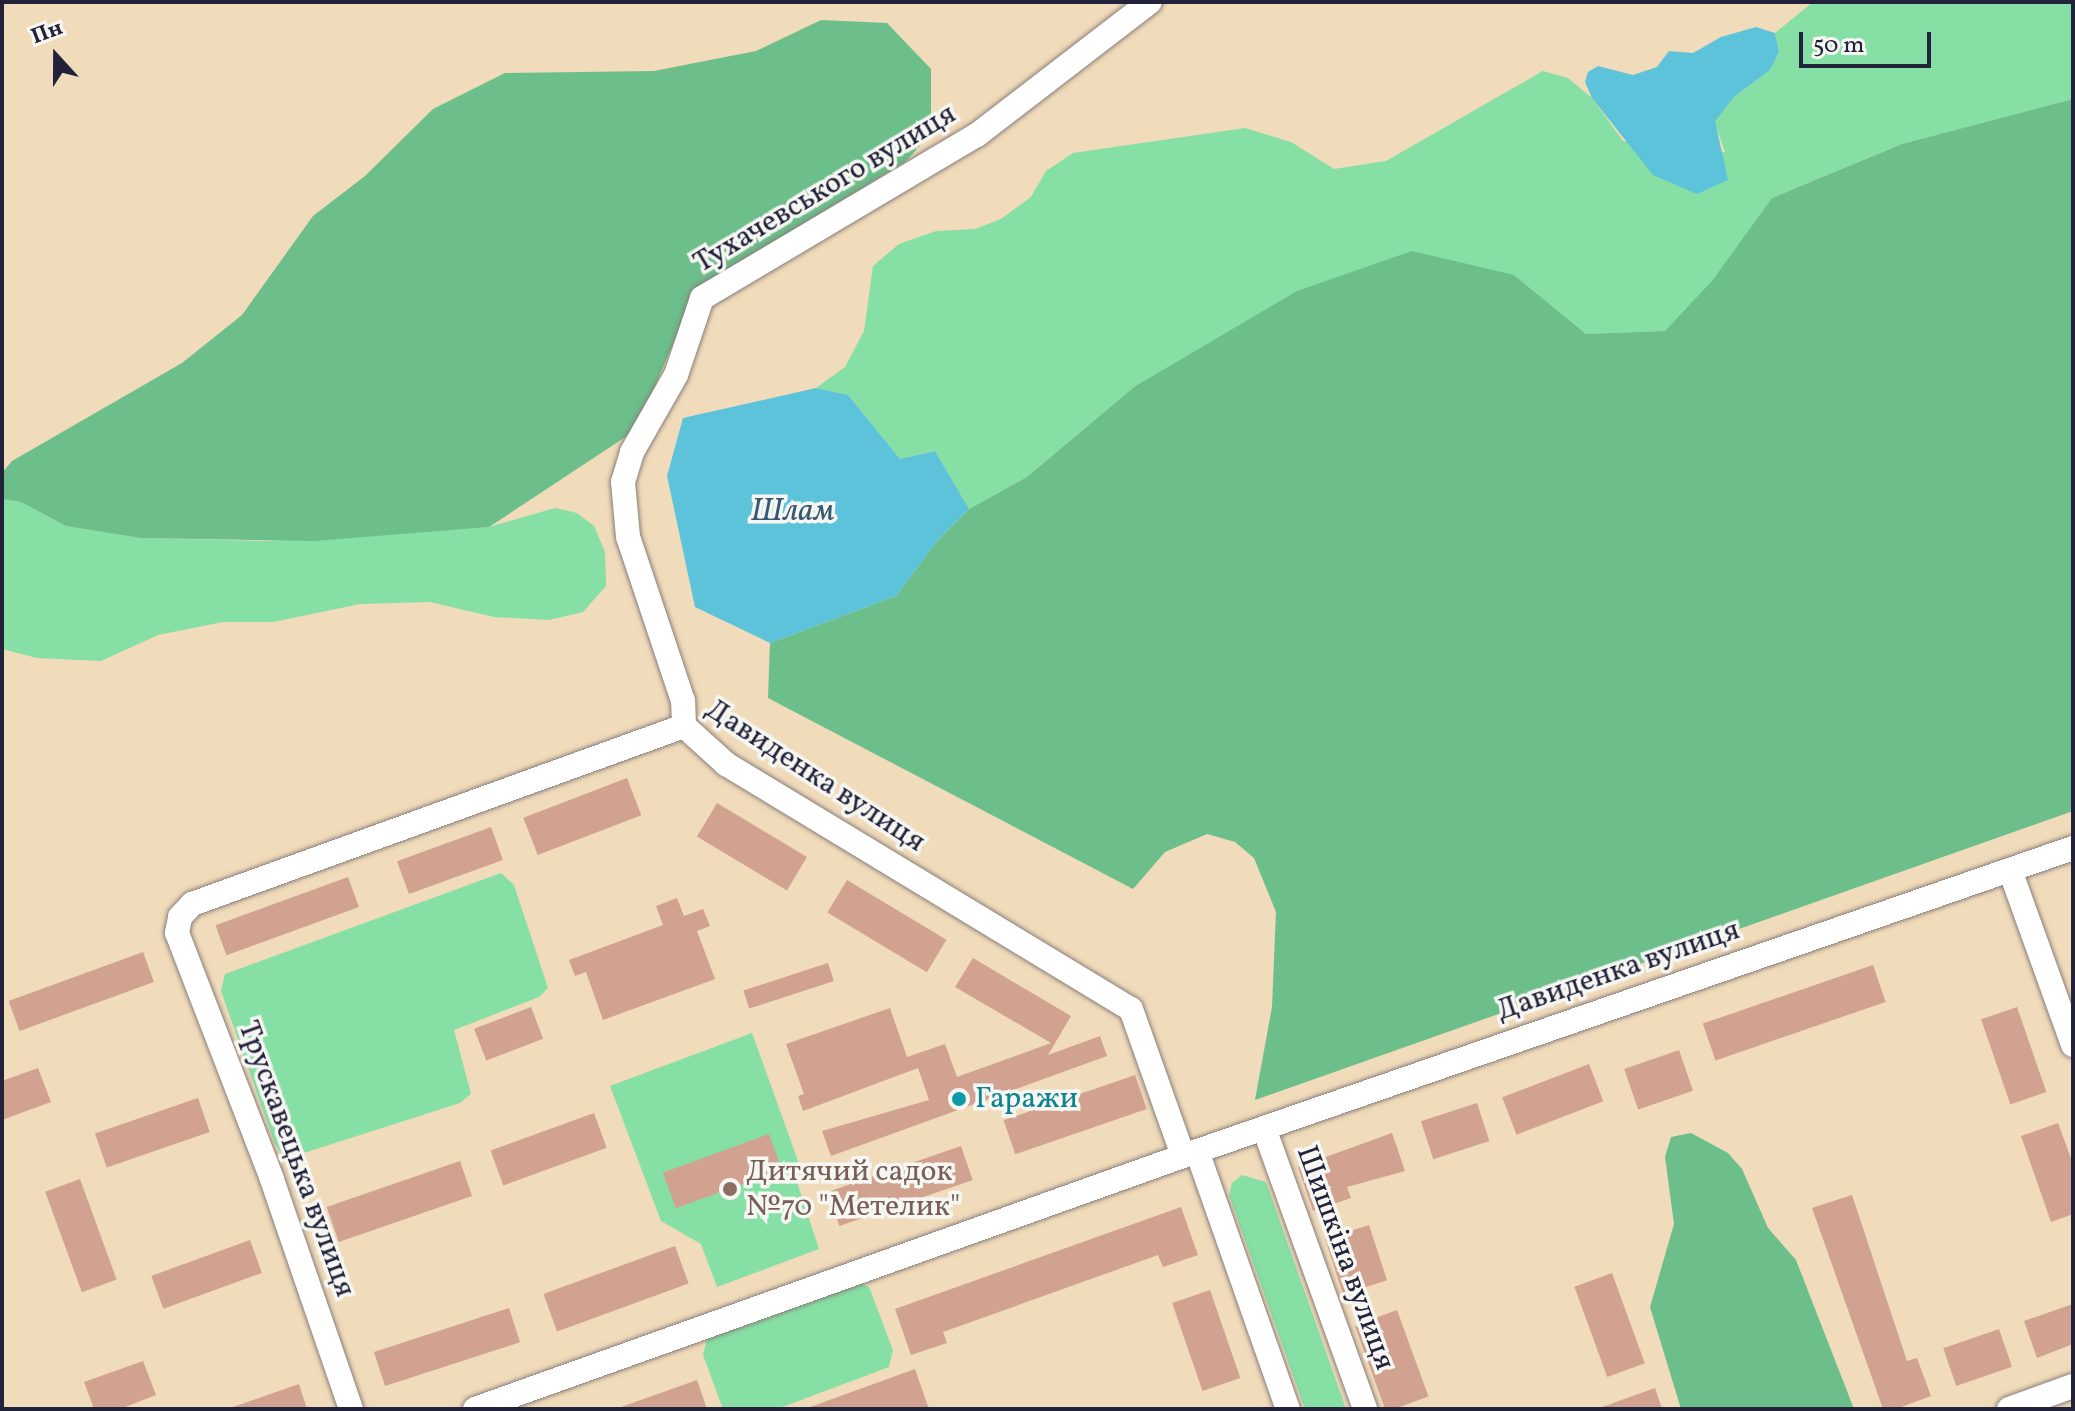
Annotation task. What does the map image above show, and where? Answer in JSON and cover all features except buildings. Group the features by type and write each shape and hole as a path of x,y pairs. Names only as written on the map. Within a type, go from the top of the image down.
{"street":[{"name":"Тухачевського вулиця","path":"684,726 683,701 628,537 623,482 632,452 676,375 702,298 977,135 1150,2"},
{"name":"Давиденка вулиця","path":"177,933 180,917 192,904 684,726 726,764 1131,1009 1190,1154"},
{"name":"Давиденка вулиця","path":"475,1409 1264,1128 2073,848"},
{"path":"2010,870 2073,1045"},
{"name":"Трускавецька вулиця","path":"177,933 272,1179 351,1409"},
{"name":"Шишкiна вулиця","path":"1264,1128 1365,1409"},
{"path":"1190,1154 1288,1409"},
{"path":"2009,1409 2073,1386"}],"green space":[{"path":"1813,2 2073,2 2073,99 1902,144 1772,198 1712,282 1666,331 1586,334 1514,275 1134,387 1027,477 969,509 935,451 900,459 848,395 816,388 845,367 864,331 873,266 899,244 936,231 975,229 1001,219 1031,197 1046,171 1073,153 1245,128 1291,142 1334,169 1386,161 1543,71 1568,78 1592,98 1623,141 1725,152 1714,121 1734,97 1770,70 1779,52 1775,33"},
{"path":"821,20 887,23 931,69 931,134 905,162 697,288 636,430 489,527 314,541 140,538 66,526 21,502 2,499 2,473 12,461 182,363 242,315 313,216 365,176 433,109 505,73 654,71 756,51"},
{"path":"2073,99 2073,811 1255,1100 1272,1007 1276,912 1254,858 1235,842 1207,834 1165,852 1133,889 768,698 770,643 896,596 937,541 969,509 1027,477 1134,387 1297,291 1412,251 1514,275 1586,334 1665,331 1712,281 1772,198 1902,144"},
{"path":"2,499 21,502 66,526 140,538 265,541 489,527 555,508 577,513 594,526 605,552 606,586 583,612 549,620 494,617 430,602 360,604 273,622 223,622 158,635 101,661 37,658 2,649"},
{"path":"501,873 514,885 548,988 539,997 454,1030 471,1094 460,1103 285,1159 275,1144 221,991 225,974"},
{"path":"752,1033 798,1161 795,1176 819,1249 717,1287 701,1244 661,1221 610,1086"},
{"path":"1691,1133 1728,1153 1742,1169 1768,1228 1796,1260 1854,1409 1681,1409 1650,1307 1674,1224 1665,1157 1671,1137"},
{"path":"1242,1175 1266,1182 1346,1409 1305,1409 1229,1195 1232,1183"},
{"path":"859,1283 869,1287 893,1350 889,1367 777,1409 723,1409 703,1355 707,1339"}],"water":[{"path":"1756,27 1775,33 1779,52 1770,70 1734,97 1715,121 1728,180 1697,194 1653,175 1592,98 1585,82 1588,72 1598,66 1633,75 1657,67 1669,51 1693,53 1721,37"},
{"name":"Шлам","path":"816,388 848,395 900,459 935,451 969,509 937,541 896,596 770,643 695,607 667,476 683,418"}],"place":[{"name":"Гаражи","path":"959,1099"},
{"name":"Дитячий садок №70 \"Метелик\"","path":"730,1189"}]}
